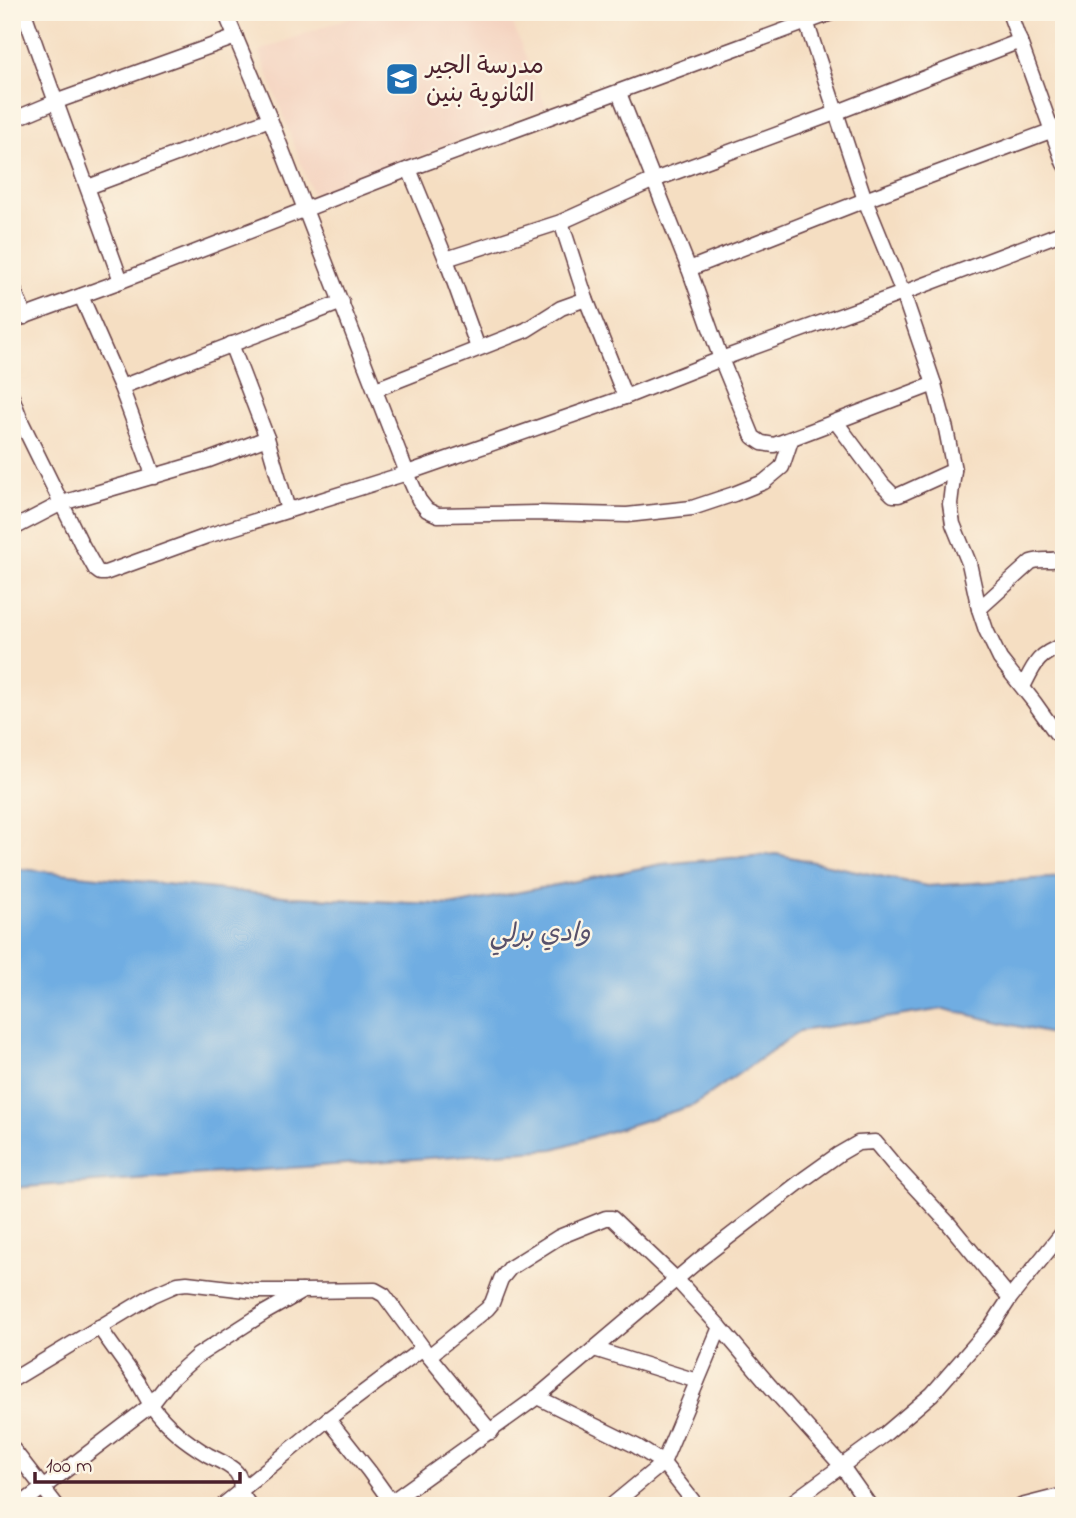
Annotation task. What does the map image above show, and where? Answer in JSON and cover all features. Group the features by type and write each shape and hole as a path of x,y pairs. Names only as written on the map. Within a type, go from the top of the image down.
{"street":[{"path":"24,12 121,281"},
{"path":"225,12 270,119 407,473 426,510 438,515 538,513 627,516 692,508 764,482 782,467 791,440"},
{"path":"12,285 19,319 409,169 619,93 805,18 834,12"},
{"path":"1009,12 1058,129 1064,164"},
{"path":"805,18 865,200 903,293 934,384 954,470 950,504 953,524 970,563 986,630 1000,659 1056,733 1064,737"},
{"path":"12,120 236,37"},
{"path":"446,259 561,222 654,180 1020,41"},
{"path":"619,93 689,268 720,359 753,437 762,443 774,445 934,384"},
{"path":"88,187 270,119"},
{"path":"689,268 1058,129"},
{"path":"409,169 446,259 478,348"},
{"path":"561,222 586,299 625,397"},
{"path":"12,397 17,424 96,570 105,573 207,536 407,473 625,397 720,359 1064,232"},
{"path":"81,296 121,387 154,477"},
{"path":"376,388 526,330 561,308 586,299"},
{"path":"121,387 342,302"},
{"path":"231,344 267,439 288,510"},
{"path":"836,422 893,495 899,495 954,470"},
{"path":"12,529 62,503 209,460 267,439"},
{"path":"979,609 1031,562 1064,558"},
{"path":"1023,687 1038,659 1050,650 1064,645"},
{"path":"328,1419 392,1504 537,1397 699,1260 839,1154 858,1143 875,1142 949,1224 1010,1298"},
{"path":"222,1506 328,1419 487,1309 510,1268 559,1237 612,1218 677,1280 720,1326 841,1465 870,1506"},
{"path":"787,1506 884,1434 932,1394 993,1324 1010,1298 1064,1231"},
{"path":"12,1381 153,1295 178,1284 255,1291 375,1290 384,1295 491,1432"},
{"path":"19,1506 151,1405 172,1379 197,1356 303,1291"},
{"path":"611,1506 663,1463 720,1326"},
{"path":"99,1327 138,1381 151,1405 169,1427 237,1473 240,1492 250,1506"},
{"path":"594,1349 697,1381"},
{"path":"537,1397 636,1446 663,1463 697,1506"},
{"path":"12,1448 57,1506"},
{"path":"1021,1506 1064,1495"}],"shaded area":[{"name":"مدرسة الجير الثانوية بنين","path":"363,12 508,12 546,107 313,196 259,51"}],"water":[{"name":"وادي برلي","path":"776,854 927,886 1064,877 1064,1037 944,1009 800,1031 694,1105 554,1149 12,1188 12,868 293,897 455,905 662,864"}],"place":[{"name":"مدرسة الجير الثانوية بنين","path":"402,79"}]}
